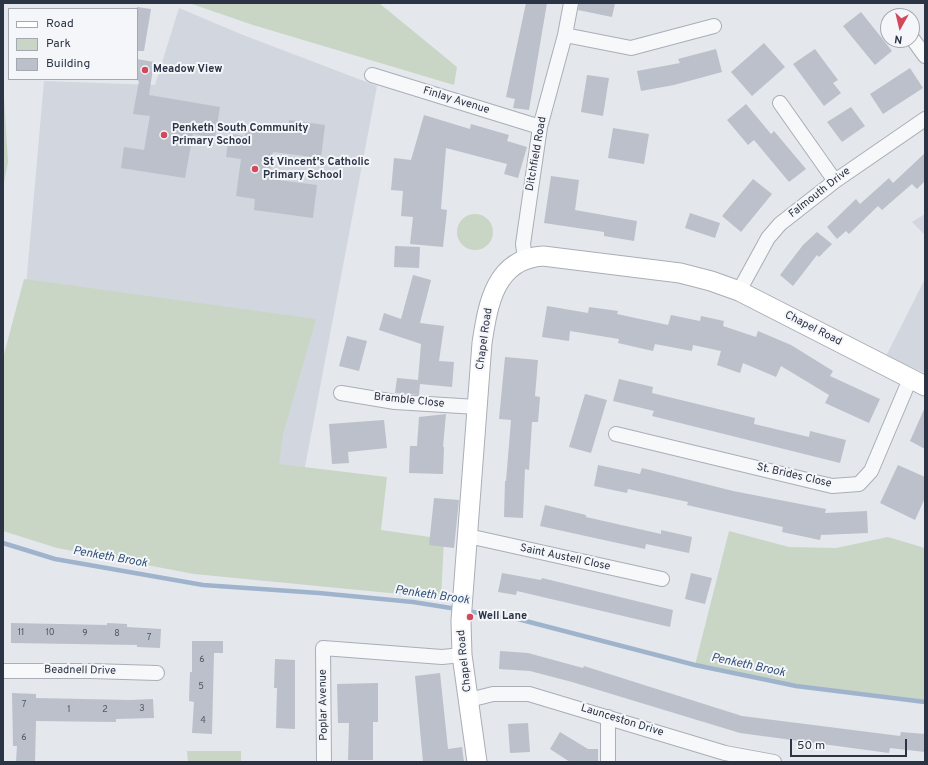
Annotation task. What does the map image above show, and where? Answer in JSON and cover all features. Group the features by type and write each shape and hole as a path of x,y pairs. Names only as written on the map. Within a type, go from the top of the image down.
{"street":[{"name":"Ditchfield Road","path":"525,259 523,244 540,127 565,35 571,3"},
{"path":"565,35 631,48 714,26"},
{"name":"Finlay Avenue","path":"372,75 540,127"},
{"path":"780,103 834,180"},
{"name":"Falmouth Drive","path":"739,291 768,238 780,224 834,180 925,119"},
{"name":"Chapel Road","path":"477,762 462,655 461,621 482,343 487,309 493,291 503,276 511,268 525,259 543,256 680,273 711,281 739,291 918,383"},
{"name":"St. Brides Close","path":"616,434 832,486 859,484 871,471 918,383"},
{"name":"Bramble Close","path":"341,393 395,402 477,407"},
{"name":"Saint Austell Close","path":"468,536 662,579"},
{"name":"Poplar Avenue","path":"324,762 323,648 442,657 462,655"},
{"name":"Beadnell Drive","path":"3,671 91,670 157,673"},
{"name":"Launceston Drive","path":"469,700 493,694 523,694 608,716 754,761 774,762"},
{"path":"608,716 608,762"}],"shaded area":[{"path":"179,8 243,35 377,86 297,509 16,401 44,81 155,85"},
{"path":"925,214 925,235 912,222"},
{"path":"925,279 925,373 886,356"}],"green space":[{"path":"189,3 379,3 457,67 454,85 253,25"},
{"path":"3,81 8,162 3,188"},
{"path":"475,214 488,219 493,232 488,245 475,250 462,245 457,232 462,219"},
{"path":"24,279 316,319 283,434 279,464 387,477 381,530 444,539 441,598 194,574 57,548 3,531 3,358"},
{"path":"729,531 789,547 836,548 888,537 925,548 925,702 796,686 695,665"},
{"path":"187,751 241,751 241,762 188,762"}],"building":[{"path":"526,3 547,3 529,110 513,108 515,99 506,97"},
{"path":"579,3 615,3 612,17 578,10"},
{"path":"137,8 151,9 144,51 138,51"},
{"path":"861,12 880,36 880,48 890,48 892,51 875,65 843,26"},
{"path":"764,43 785,67 752,96 731,72"},
{"path":"716,49 722,72 674,85 641,91 637,71 680,63 678,59"},
{"path":"815,49 838,80 833,83 841,93 824,106 793,64"},
{"name":"Penketh South Community Primary School","path":"138,59 154,62 149,95 220,107 215,138 193,134 185,178 121,168 124,147 144,150 150,116 133,114 139,81 137,80"},
{"path":"910,68 923,88 883,114 870,94"},
{"path":"587,75 609,78 603,116 581,112"},
{"path":"746,104 771,134 774,131 806,169 789,182 754,140 748,145 727,120"},
{"path":"851,107 865,126 842,142 827,122"},
{"path":"424,115 470,129 471,124 509,135 507,141 527,147 518,178 504,174 507,164 446,148 441,209 447,210 443,247 410,244 413,217 401,216 403,191 391,190 394,158 411,160"},
{"name":"St Vincent's Catholic Primary School","path":"289,120 325,125 321,158 273,152 270,179 317,185 313,218 254,210 255,199 236,196 241,159 226,157 229,134 245,136 246,128 288,133"},
{"path":"613,128 649,134 644,164 608,158"},
{"path":"925,153 925,181 917,189 912,184 882,210 878,206 849,234 846,231 837,239 827,227 856,199 860,204 889,178 893,183"},
{"path":"551,176 579,180 575,210 637,221 634,241 604,236 604,232 544,223"},
{"path":"753,179 772,194 741,232 722,216"},
{"path":"690,213 720,223 715,238 685,228"},
{"path":"817,232 832,244 819,257 817,255 793,286 780,275 803,245"},
{"path":"395,246 420,247 419,268 394,267"},
{"path":"413,275 431,280 420,323 444,326 439,361 454,362 452,387 420,384 419,395 395,393 397,378 418,380 421,344 379,330 384,313 401,319"},
{"path":"547,306 588,313 589,307 618,311 617,314 668,325 671,315 700,321 701,316 724,321 723,326 756,337 758,331 791,345 833,371 830,376 880,399 869,423 825,403 829,395 781,366 776,377 743,363 740,373 717,365 721,351 693,345 692,351 655,344 653,351 618,343 619,339 570,331 569,341 542,337"},
{"path":"347,336 367,341 359,371 339,366"},
{"path":"505,357 538,360 535,396 540,397 538,422 532,422 529,470 525,469 523,518 504,517 505,481 511,420 499,419"},
{"path":"619,379 653,387 652,393 755,418 754,424 809,437 810,431 846,440 840,463 652,416 654,411 613,401"},
{"path":"585,394 607,400 591,453 569,447"},
{"path":"925,407 925,449 910,441"},
{"path":"446,414 443,447 443,474 409,473 410,446 417,446 419,417"},
{"path":"384,420 387,448 348,452 349,463 332,464 329,424"},
{"path":"598,465 640,474 642,468 733,491 826,509 825,513 867,511 868,533 821,535 820,540 782,532 783,527 687,505 688,502 628,489 627,493 594,486"},
{"path":"898,465 925,477 925,498 915,520 880,503"},
{"path":"434,498 459,500 454,548 429,545"},
{"path":"545,505 586,515 586,517 661,534 661,530 692,537 689,553 646,544 645,549 540,526"},
{"path":"502,573 541,580 542,578 673,610 670,627 517,591 516,595 498,592"},
{"path":"691,573 712,578 705,604 685,599"},
{"path":"11,623 107,625 107,623 127,624 127,627 161,629 160,648 137,647 137,645 11,643"},
{"path":"192,641 223,641 223,653 214,653 212,734 192,733 194,702 189,701 190,672 192,672"},
{"path":"500,651 528,653 583,668 584,666 742,716 900,736 901,732 925,734 925,752 890,748 889,753 740,733 572,682 530,671 499,669"},
{"path":"275,659 295,660 295,729 276,728 277,688 274,688"},
{"path":"440,673 448,749 462,747 464,762 423,762 415,676"},
{"path":"378,683 378,722 373,722 373,760 348,760 349,723 338,723 337,684"},
{"path":"12,693 36,694 36,698 153,699 154,718 116,719 116,722 36,721 35,762 16,762 17,746 13,746"},
{"path":"528,723 530,752 510,753 508,724"},
{"path":"560,732 588,749 598,749 598,762 570,762 550,749"}],"waterway":[{"name":"Penketh Brook","path":"3,543 55,559 203,585 319,593 413,602 457,609"},
{"name":"Penketh Brook","path":"466,611 514,618 695,665 796,686 925,702"}],"place":[{"name":"Meadow View","path":"145,70"},
{"name":"Penketh South Community Primary School","path":"164,135"},
{"name":"St Vincent's Catholic Primary School","path":"255,169"},
{"name":"Well Lane","path":"470,617"}]}
